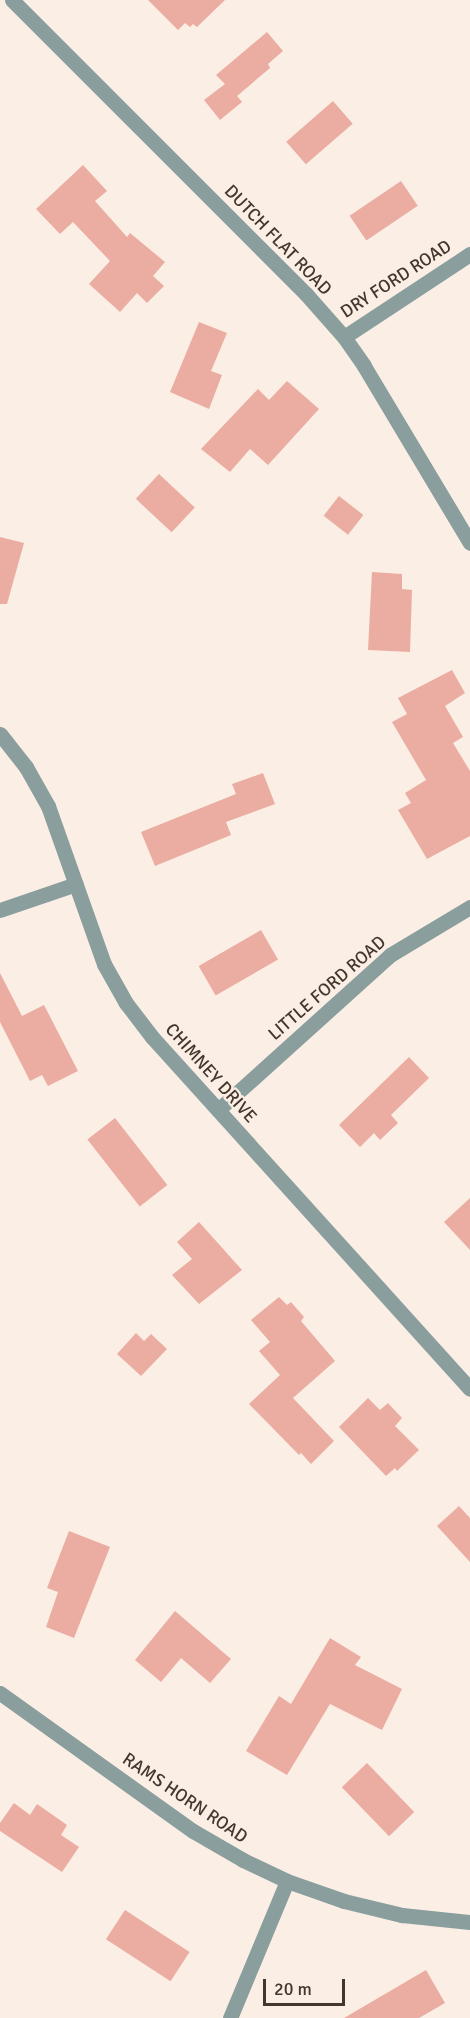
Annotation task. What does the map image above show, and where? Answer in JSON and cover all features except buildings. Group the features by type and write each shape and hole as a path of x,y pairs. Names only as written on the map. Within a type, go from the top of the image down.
{"street":[{"name":"DUTCH FLAT ROAD","path":"12,0 306,294 344,337 364,366 470,543"},
{"name":"DRY FORD ROAD","path":"344,337 470,254"},
{"name":"CHIMNEY DRIVE","path":"0,734 26,767 48,806 104,964 126,1003 152,1037 470,1389"},
{"path":"0,910 76,884"},
{"name":"LITTLE FORD ROAD","path":"218,1110 390,955 470,907"},
{"name":"RAMS HORN ROAD","path":"0,1693 193,1831 243,1860 287,1881 344,1901 402,1914 470,1922"},
{"path":"230,2018 287,1881"}]}
